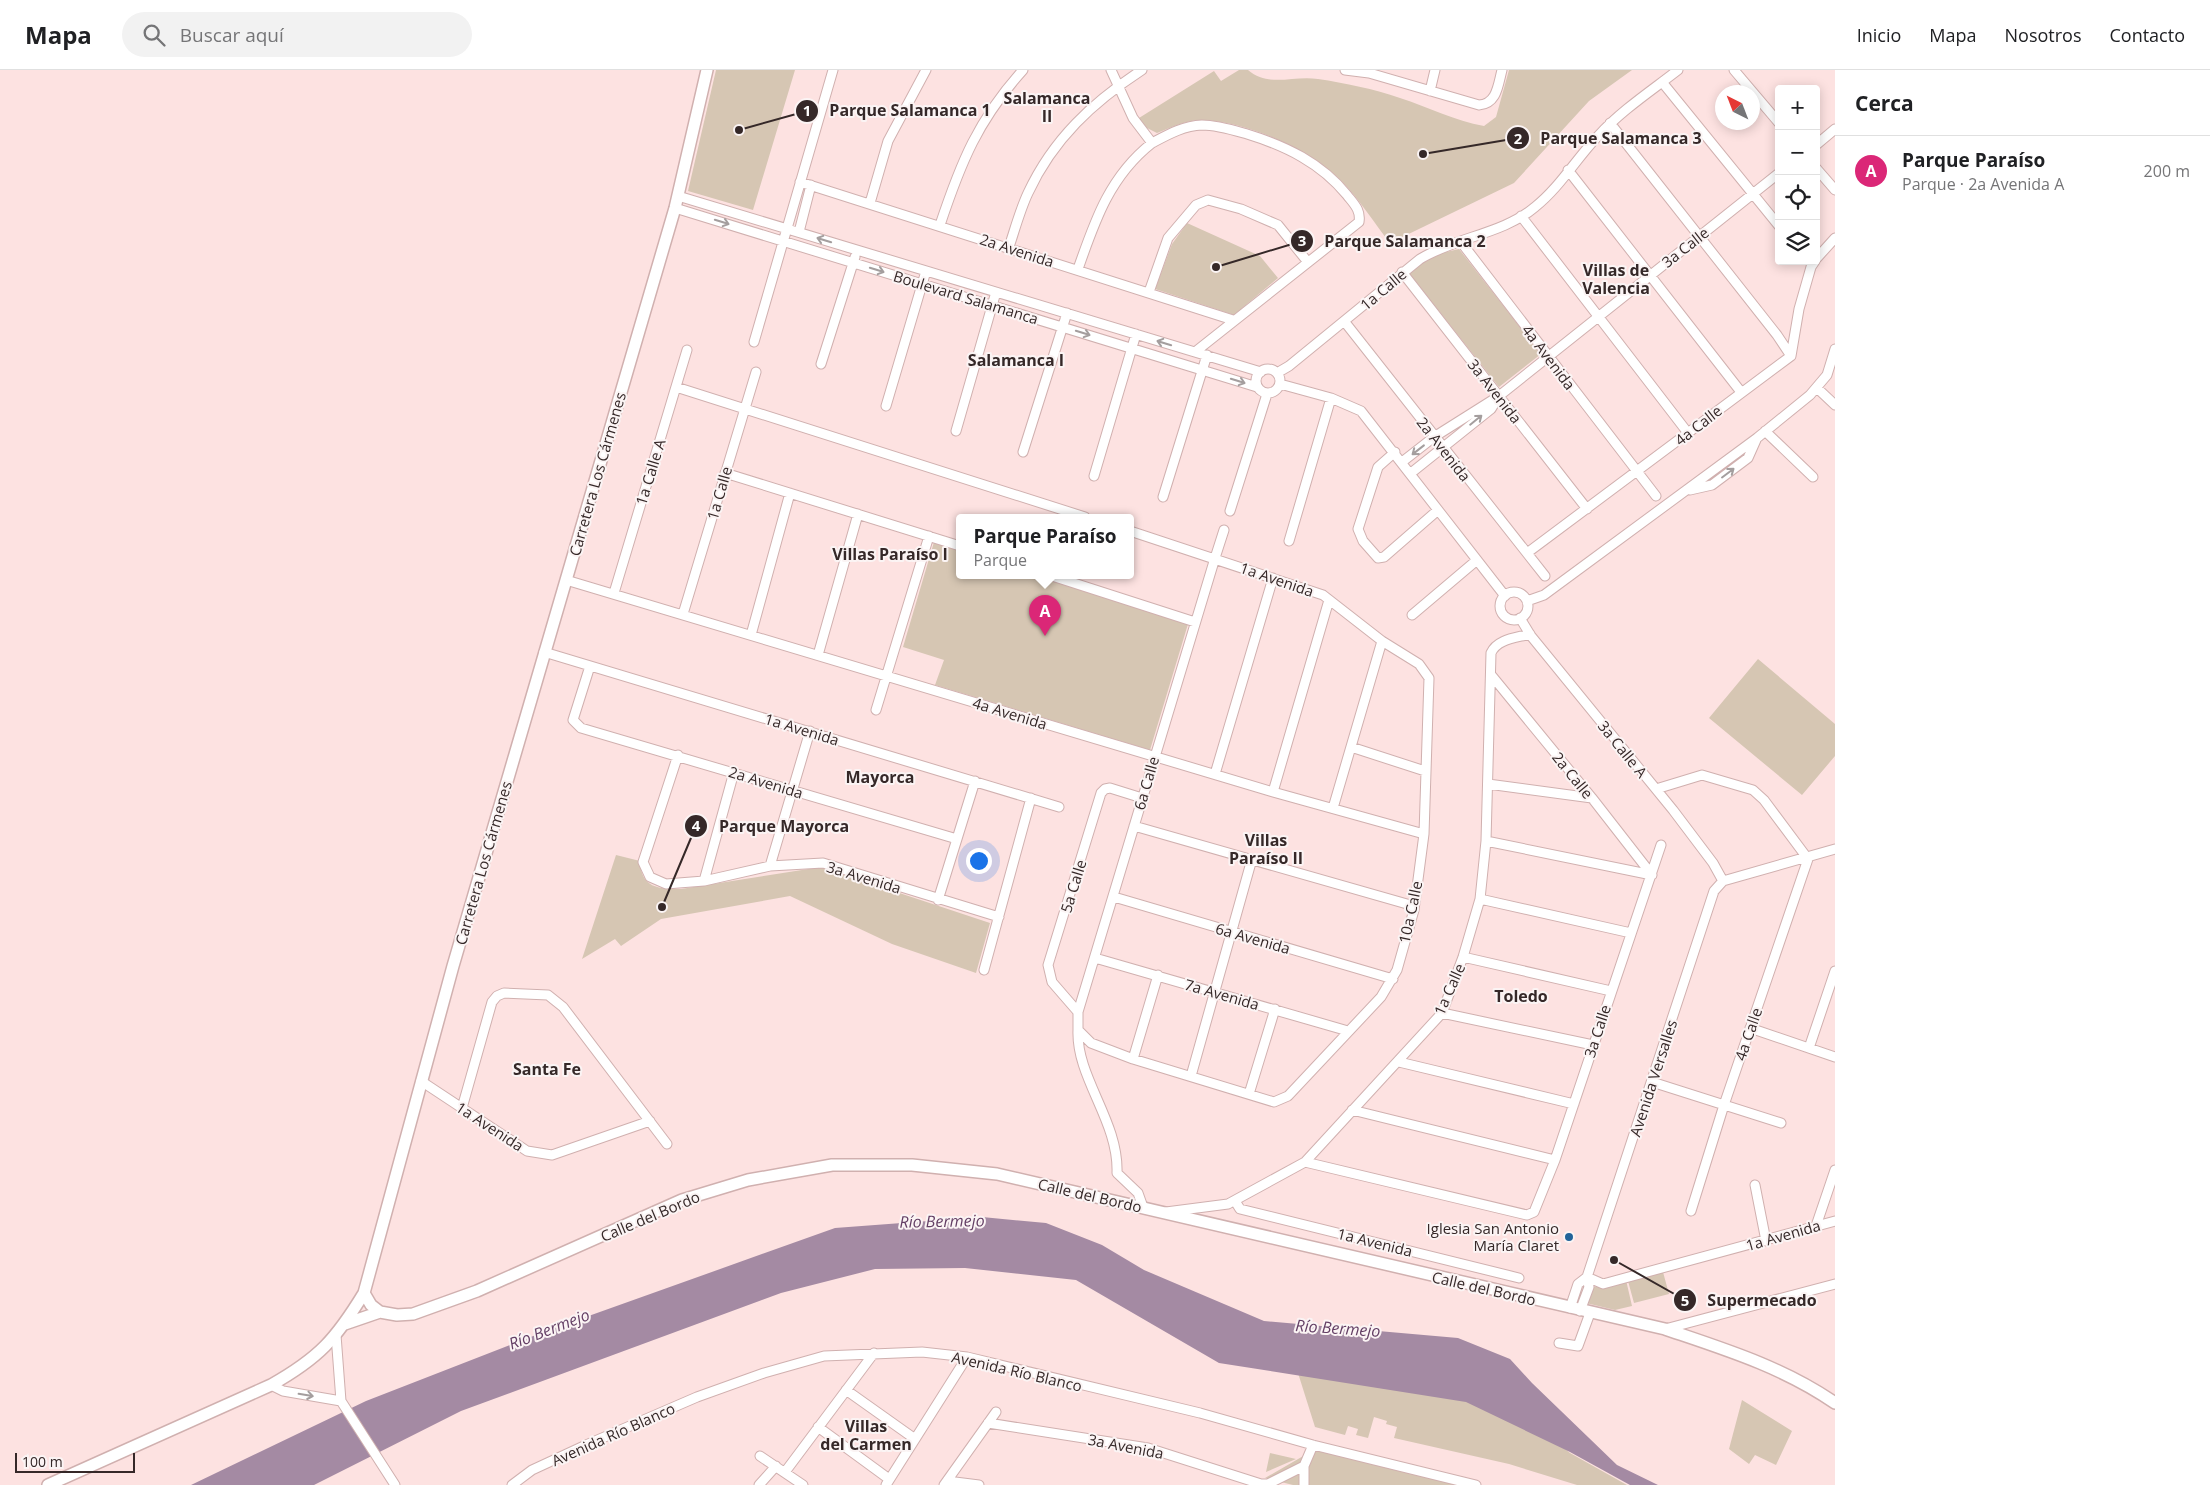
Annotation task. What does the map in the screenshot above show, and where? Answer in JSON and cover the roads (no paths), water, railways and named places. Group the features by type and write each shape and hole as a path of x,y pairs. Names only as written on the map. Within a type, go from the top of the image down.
{"main road":[{"name":"Carretera Los Cármenes","path":"48,1485 271,1385 299,1370 318,1355 346,1324 364,1293 420,1081 675,208 708,70"},
{"name":"Calle del Bordo","path":"346,1324 380,1312 397,1315 413,1314 477,1291 682,1200 748,1180 832,1164 912,1165 997,1174 1580,1311 1665,1329 1750,1358 1789,1376 1835,1403"},
{"path":"364,1293 372,1306 380,1312"}],"street":[{"path":"754,342 833,70"},
{"path":"870,203 888,141 926,70"},
{"path":"940,225 962,162 975,135 1005,90 1023,70"},
{"path":"1111,70 1133,118 1152,143"},
{"path":"1009,248 1027,195 1041,166 1066,132 1090,107 1142,70"},
{"path":"1345,70 1369,72 1478,105 1490,102 1496,92 1502,70"},
{"path":"1430,91 1435,70"},
{"name":"1a Calle","path":"1277,373 1344,321 1402,272 1434,250 1461,242 1521,216 1548,196 1568,170 1610,123 1678,70"},
{"path":"1734,70 1775,118"},
{"path":"1662,82 1775,221"},
{"path":"1610,123 1777,335 1791,356"},
{"path":"1078,269 1101,206 1128,167 1152,143 1174,130 1204,125 1266,140 1283,146 1320,168 1337,183 1358,208 1360,214 1359,222 1195,352"},
{"path":"1820,142 1835,129"},
{"path":"1568,170 1741,392"},
{"path":"1820,173 1835,190"},
{"name":"3a Calle","path":"1402,462 1434,438 1499,396 1548,355 1777,175"},
{"name":"2a Avenida","path":"800,182 940,225 1233,320"},
{"path":"799,232 811,185"},
{"name":"Boulevard Salamanca","path":"678,196 1261,372"},
{"path":"1149,292 1168,238 1196,205 1208,200 1240,209 1278,225 1308,261"},
{"name":"Boulevard Salamanca","path":"675,208 1257,387"},
{"path":"1521,216 1688,433"},
{"path":"1820,254 1835,238"},
{"name":"4a Avenida","path":"1461,242 1656,496"},
{"path":"821,364 857,250"},
{"path":"1791,356 1795,342 1799,309 1811,265"},
{"path":"886,406 926,270"},
{"name":"3a Avenida","path":"1402,272 1587,509"},
{"path":"956,431 996,292"},
{"path":"1023,452 1067,313"},
{"name":"2a Avenida","path":"1344,321 1434,438 1545,576"},
{"path":"1094,476 1136,334"},
{"path":"1777,335 1795,342"},
{"path":"1527,601 1544,595 1685,491 1712,485 1748,458 1758,438 1817,388 1827,375 1835,349"},
{"name":"1a Calle A","path":"614,593 687,350"},
{"path":"1163,497 1207,356"},
{"name":"4a Calle","path":"1527,553 1791,356"},
{"path":"1269,369 1277,373 1280,384 1276,392 1267,394 1257,387 1256,379 1261,372 1269,369"},
{"name":"1a Calle","path":"683,614 756,372"},
{"path":"1280,384 1331,398 1361,411 1395,452 1505,596"},
{"path":"676,386 1076,514"},
{"path":"1817,388 1835,405"},
{"path":"1230,511 1267,394"},
{"name":"3a Calle","path":"1411,473 1491,408 1499,396"},
{"path":"1289,541 1331,398"},
{"path":"1765,431 1813,477"},
{"path":"1395,452 1378,467 1358,529 1363,541 1378,558 1384,557 1438,510"},
{"path":"725,473 956,545"},
{"path":"751,635 790,493"},
{"path":"818,655 858,514"},
{"name":"6a Calle","path":"1143,1207 1138,1192 1117,1173 1118,1155 1106,1117 1084,1065 1078,1044 1080,1033 1078,1012 1224,530"},
{"name":"1a Avenida","path":"1134,532 1323,595 1382,642 1419,664 1429,678"},
{"path":"876,710 929,536"},
{"path":"1412,615 1477,560"},
{"path":"1215,774 1273,578"},
{"path":"1061,579 1195,622"},
{"name":"4a Avenida","path":"566,580 1273,792 1424,834"},
{"path":"1510,593 1519,593 1527,601 1527,611 1520,618 1510,619 1502,613 1500,604 1505,596 1510,593"},
{"path":"1273,792 1330,600"},
{"name":"3a Calle A","path":"1520,618 1530,634 1656,789 1713,863 1723,882"},
{"name":"1a Calle","path":"1164,1212 1235,1201 1305,1162 1399,1062 1442,1013 1480,899 1486,841 1492,676 1491,653 1494,646 1504,641 1530,634"},
{"path":"1333,808 1382,642"},
{"name":"1a Avenida","path":"544,652 1059,807"},
{"name":"2a Avenida","path":"590,666 573,720 582,728 957,839"},
{"name":"2a Calle","path":"1492,676 1652,874"},
{"name":"10a Calle","path":"1249,1094 1274,1102 1281,1101 1288,1096 1380,997 1393,979 1414,906 1424,834 1429,678"},
{"path":"770,866 810,731"},
{"path":"1351,746 1425,771"},
{"name":"3a Avenida","path":"678,756 643,862 650,877 666,884 704,881 770,866 823,863 938,900 999,917"},
{"path":"704,881 734,772"},
{"path":"1656,789 1702,775 1753,790 1764,800 1808,859"},
{"path":"938,900 975,781"},
{"path":"1488,784 1592,798"},
{"name":"5a Calle","path":"1078,1012 1052,982 1048,965 1101,793 1105,789 1110,788 1142,798"},
{"path":"984,970 1031,798"},
{"path":"1134,826 1414,906"},
{"path":"1486,841 1652,874"},
{"name":"3a Calle","path":"1305,1162 1531,1215 1534,1212 1555,1160 1610,990 1661,845"},
{"path":"1723,882 1808,859 1835,849"},
{"name":"4a Calle","path":"1692,1211 1724,1105 1808,859"},
{"path":"1191,1076 1252,860"},
{"name":"Avenida Versalles","path":"1559,1343 1578,1346 1580,1311 1589,1287 1587,1277 1714,891 1723,882"},
{"name":"6a Avenida","path":"1114,898 1393,979"},
{"path":"1480,899 1631,933"},
{"path":"1462,957 1610,990"},
{"name":"7a Avenida","path":"1095,958 1348,1031"},
{"path":"1809,1048 1835,971"},
{"path":"1133,1059 1158,975"},
{"path":"462,1108 492,1002 496,996 504,993 548,995 555,999 667,1144"},
{"path":"1080,1033 1091,1043 1133,1059 1249,1094 1275,1009"},
{"path":"1442,1013 1593,1045"},
{"path":"1750,1028 1835,1058"},
{"path":"1399,1062 1574,1104"},
{"name":"1a Avenida","path":"420,1081 527,1150 552,1155 650,1121"},
{"path":"1652,1082 1781,1124"},
{"path":"1352,1110 1555,1160"},
{"path":"1816,1226 1835,1170"},
{"path":"1755,1185 1766,1241"},
{"name":"1a Avenida","path":"1235,1201 1240,1209 1519,1278"},
{"name":"1a Avenida","path":"1587,1277 1603,1284 1835,1221"},
{"path":"1665,1329 1835,1284"},
{"path":"336,1335 341,1401 395,1485"},
{"name":"Avenida Río Blanco","path":"512,1485 539,1467 696,1397 764,1373 824,1356 922,1352 966,1357 1200,1413 1313,1445 1476,1485"},
{"path":"784,1472 874,1353"},
{"path":"818,1427 887,1482 966,1357"},
{"path":"271,1385 283,1391 341,1401"},
{"path":"846,1390 915,1440"},
{"path":"946,1483 996,1412"},
{"name":"3a Avenida","path":"988,1423 1148,1448 1245,1483 1261,1484"},
{"path":"1304,1485 1304,1466 1313,1445"},
{"path":"760,1456 803,1485"},
{"path":"759,1485 776,1466"},
{"path":"1261,1484 1268,1484 1304,1466"},
{"path":"946,1483 979,1485"}],"water":[{"name":"Río Bermejo","path":"982,1217 1046,1223 1102,1245 1144,1270 1264,1321 1458,1338 1510,1359 1532,1383 1617,1465 1658,1485 1630,1485 1570,1452 1466,1402 1219,1363 1076,1280 965,1268 875,1269 781,1293 461,1411 314,1485 191,1485 366,1401 541,1333 835,1228"}],"place":[{"name":"Parque Salamanca 1","path":"739,130"},
{"name":"Parque Salamanca 3","path":"1423,154"},
{"name":"Parque Salamanca 2","path":"1216,267"},
{"name":"Parque Paraíso","path":"1045,636"},
{"name":"Parque Mayorca","path":"662,907"},
{"name":"Iglesia San Antonio María Claret","path":"1569,1237"},
{"name":"Supermecado","path":"1614,1260"}],"district":[{"name":"Salamanca II","path":"1047,107"},
{"name":"Villas de Valencia","path":"1616,279"},
{"name":"Salamanca I","path":"1016,360"},
{"name":"Villas Paraíso I","path":"890,554"},
{"name":"Mayorca","path":"880,777"},
{"name":"Villas Paraíso II","path":"1266,849"},
{"name":"Toledo","path":"1521,996"},
{"name":"Santa Fe","path":"547,1069"},
{"name":"Villas del Carmen","path":"866,1435"}]}
